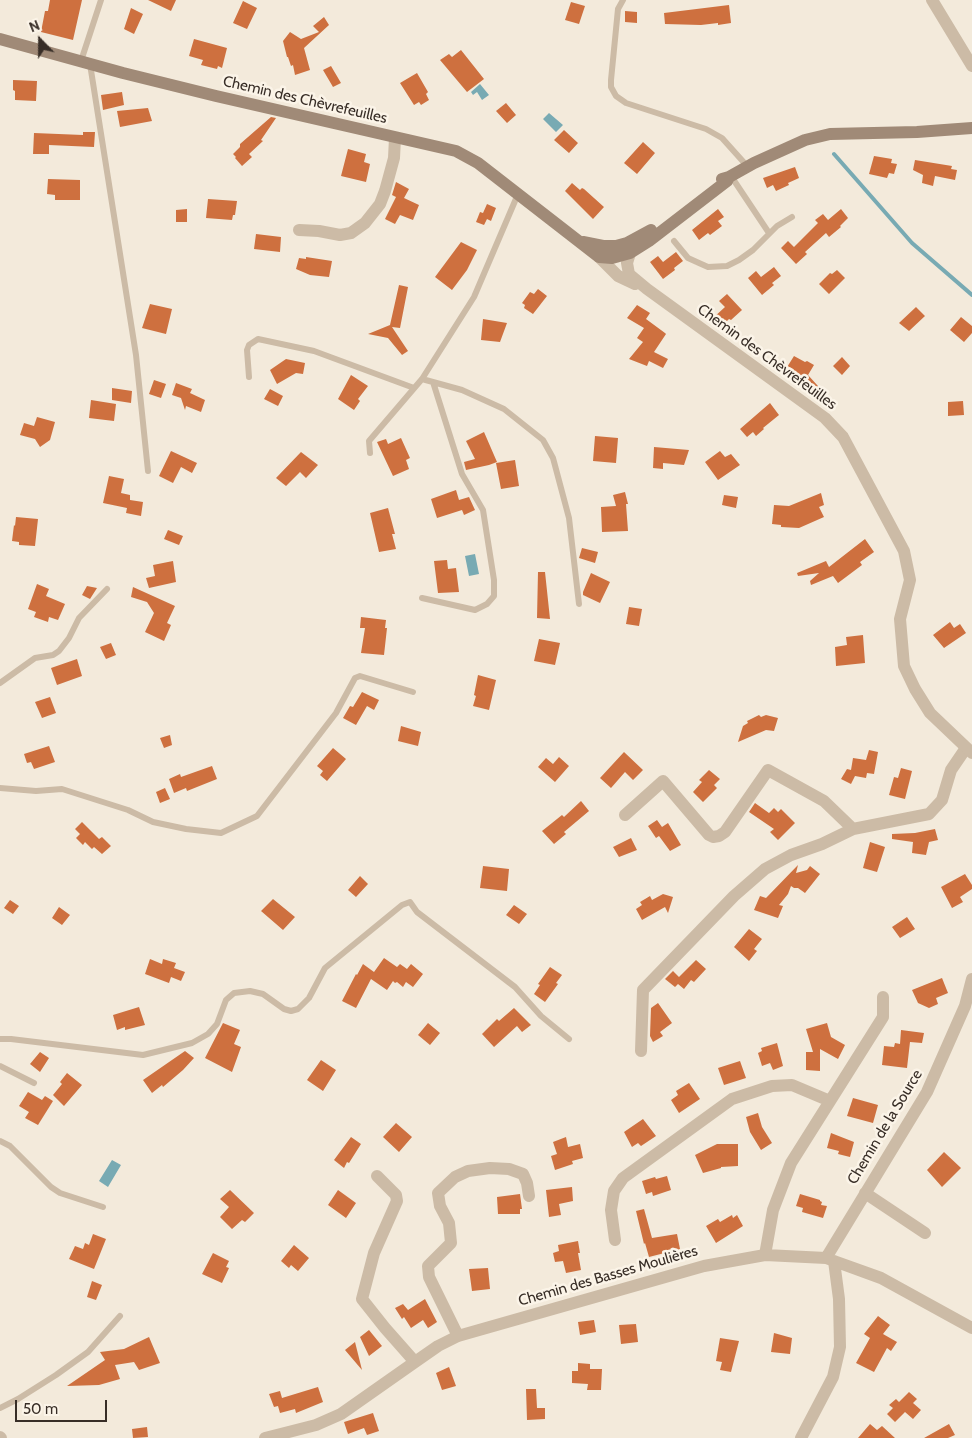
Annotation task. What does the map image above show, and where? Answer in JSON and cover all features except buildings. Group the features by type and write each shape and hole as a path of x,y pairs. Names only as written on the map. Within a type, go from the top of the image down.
{"main road":[{"name":"Chemin des Chèvrefeuilles","path":"0,39 226,98 456,151 478,163 578,241 605,254"},
{"path":"605,254 647,233 721,180 805,140 830,134 917,132 972,128"},
{"path":"605,254 630,253 649,241 730,177"}],"street":[{"path":"932,0 972,66"},
{"path":"299,230 340,235 351,233 365,223 380,204 385,190 394,158 395,138"},
{"path":"629,274 627,263 630,253"},
{"name":"Chemin des Chèvrefeuilles","path":"605,254 647,290 825,418 843,437 904,551 910,580 900,619 904,666 915,689 930,713 969,751"},
{"name":"Chemin des Chèvrefeuilles","path":"605,254 618,276 647,290"},
{"path":"641,1051 643,990 734,896 765,869 791,855 822,844 853,829 929,814 942,800 951,770 969,751"},
{"path":"625,815 663,781 709,834 713,837 719,836 725,832 768,770 824,801 853,829"},
{"name":"Chemin de la Source","path":"830,1259 864,1193 927,1092 965,1006 972,979"},
{"path":"765,1255 773,1210 790,1163 883,1017 883,997"},
{"path":"615,1240 611,1210 614,1191 623,1178 732,1099 772,1086 792,1085 830,1100"},
{"path":"458,1336 429,1277 428,1266 450,1243 449,1223 440,1206 438,1193 455,1177 468,1171 490,1168 510,1169 523,1174 529,1196"},
{"path":"377,1176 396,1195 397,1201 374,1253 362,1299 414,1362"},
{"path":"864,1193 925,1233"},
{"name":"Chemin des Basses Moulières","path":"265,1438 316,1425 341,1414 414,1362 438,1346 458,1336 704,1266 765,1255 830,1259 881,1278 972,1328"},
{"path":"801,1438 833,1377 840,1347 839,1299 830,1259"}],"lane":[{"path":"101,0 85,62 136,355 148,471"},
{"path":"623,0 618,9 611,80 611,87 616,96 626,103 706,129 722,138 748,166"},
{"path":"730,177 769,233"},
{"path":"370,453 368,441 422,379 474,297 518,194"},
{"path":"674,241 688,258 708,267 726,266 753,250 777,226 792,218"},
{"path":"249,377 249,345 258,339 314,351 414,388"},
{"path":"422,379 462,390 504,408 543,440 553,458 569,518 579,604"},
{"path":"422,598 475,610 487,604 494,596 494,580 483,510 462,474 433,382"},
{"path":"0,683 35,658 53,655 59,651 69,638 79,618 107,588"},
{"path":"0,788 36,791 62,790 128,810 153,822 186,829 221,833 257,816 336,713 355,678 360,676 413,692"},
{"path":"0,1039 143,1055 192,1043 208,1034 217,1024 226,1000 234,993 256,992 263,994 284,1009 291,1011 298,1009 309,998 325,968 402,905 410,902 417,912 515,987 541,1016 569,1039"},
{"path":"0,1066 34,1083"},
{"path":"0,1141 10,1146 51,1187 60,1193 103,1207"},
{"path":"0,1408 56,1376 88,1352 120,1316"}],"water":[{"path":"480,84 489,95 482,100 477,92 473,95 471,92"},
{"path":"549,113 563,125 556,132 543,119"},
{"path":"475,554 479,574 469,576 465,556"},
{"path":"112,1160 121,1165 108,1187 99,1181"}],"waterway":[{"path":"834,154 912,243 972,295"}]}
